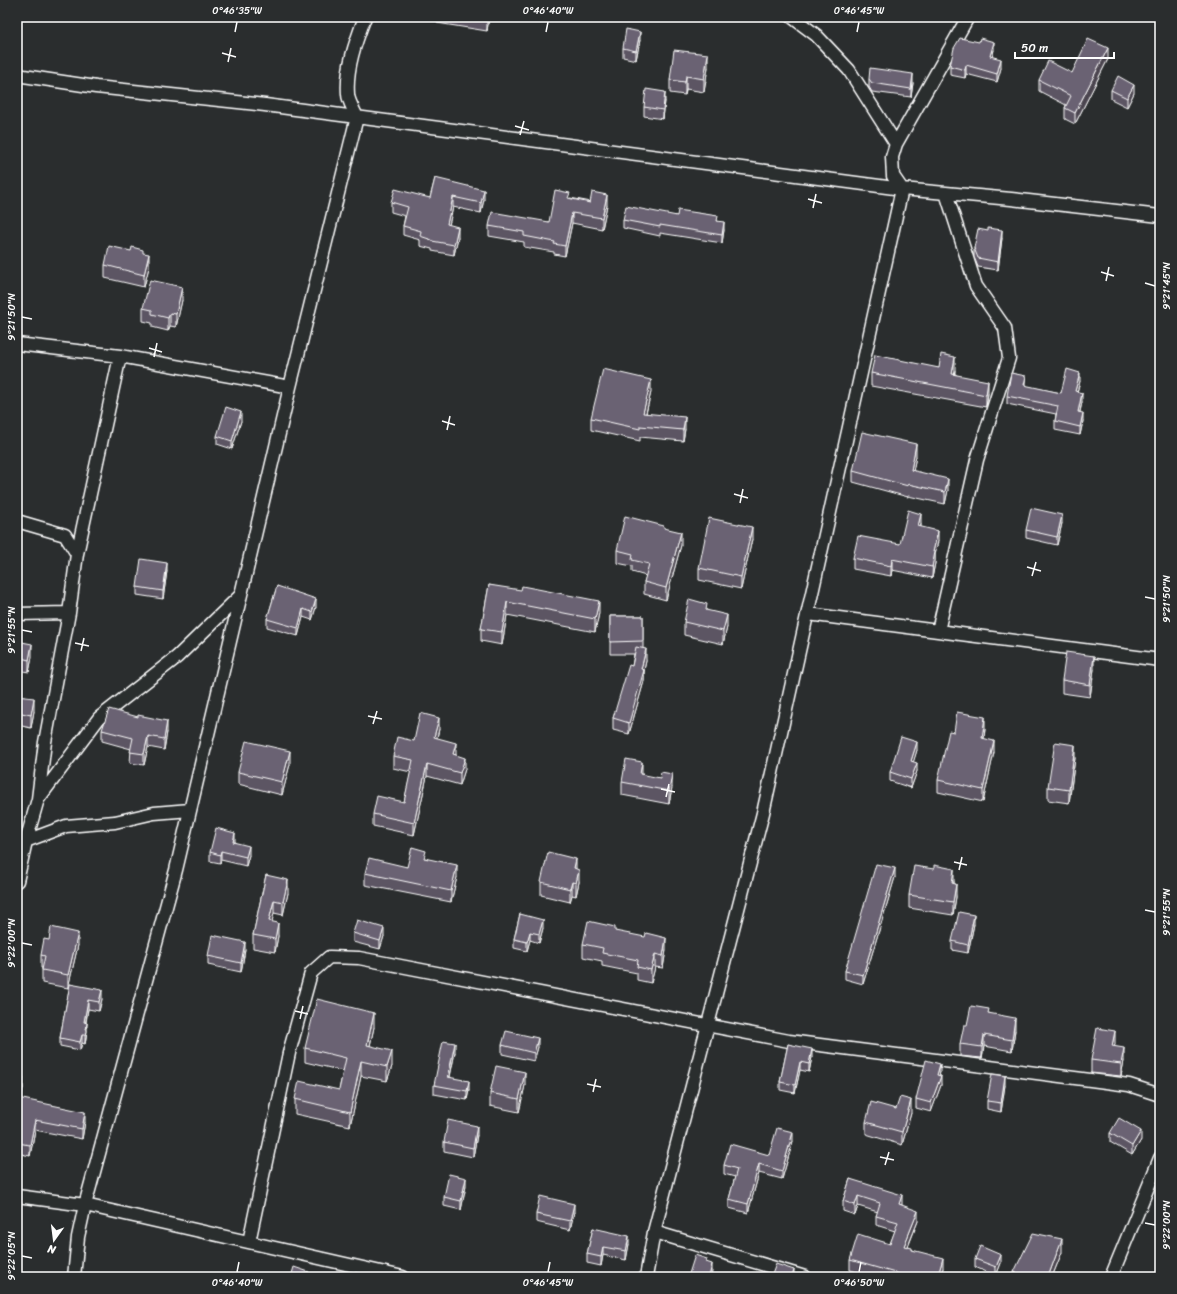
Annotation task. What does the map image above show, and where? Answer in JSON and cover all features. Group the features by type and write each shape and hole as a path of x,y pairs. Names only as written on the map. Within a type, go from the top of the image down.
{"street":[{"path":"74,1277 78,1237 85,1205 174,878 290,387 357,117 348,95 349,71 356,42 365,17"},
{"path":"792,17 816,35 848,70 896,144"},
{"path":"646,1277 654,1232 763,813 902,189 893,176 892,157 896,144 968,17"},
{"path":"17,75 96,87 265,105 902,189 1160,216"},
{"path":"938,631 977,460 1009,358 1005,328 976,286 946,193"},
{"path":"17,344 120,356 290,387"},
{"path":"17,881 26,841 38,799 45,742 69,613 77,554 120,356"},
{"path":"17,521 66,535 77,554"},
{"path":"38,799 99,718 177,657 241,594"},
{"path":"17,614 69,613"},
{"path":"808,614 1160,660"},
{"path":"26,841 66,826 115,822 154,813 190,810"},
{"path":"249,1242 289,1053 311,973 329,957 359,958 789,1041 1129,1086 1160,1095"},
{"path":"1111,1277 1160,1158"},
{"path":"17,1196 85,1205 403,1277"},
{"path":"654,1232 805,1277"}],"building":[{"path":"473,17 487,17 487,19"},
{"path":"626,29 640,32 636,51 623,48"},
{"path":"960,38 979,42 980,38 994,42 990,56 1001,59 997,74 966,65 965,70 950,66 954,48"},
{"path":"1088,39 1108,48 1075,113 1065,108 1071,96 1039,80 1048,61 1072,73"},
{"path":"674,50 708,54 704,79 686,76 685,82 670,80"},
{"path":"870,68 913,74 911,89 872,83 869,79"},
{"path":"1118,76 1134,85 1127,98 1111,90"},
{"path":"646,89 665,92 663,110 644,107"},
{"path":"435,178 484,190 481,203 453,197 447,224 458,227 454,245 432,241 420,236 421,231 403,226 408,207 391,202 395,189 430,198"},
{"path":"555,190 570,193 568,198 590,203 592,192 607,195 602,218 572,213 565,246 554,244 555,242 524,236 524,232 489,226 492,212 549,222"},
{"path":"626,206 677,216 678,210 718,216 717,221 724,222 722,235 660,225 660,227 623,220"},
{"path":"988,228 1002,230 998,262 978,258 974,248 978,229 988,231"},
{"path":"109,246 131,251 132,247 143,250 143,253 149,254 144,275 105,265"},
{"path":"150,280 182,287 176,314 170,313 168,318 152,314 152,310 143,308"},
{"path":"941,354 955,357 952,374 988,381 986,395 871,373 875,355 939,368"},
{"path":"603,369 651,380 643,413 685,417 683,430 640,426 640,429 591,418"},
{"path":"1067,369 1080,373 1075,391 1082,393 1078,412 1083,413 1080,427 1055,421 1058,406 1007,396 1011,373 1026,376 1024,385 1061,393"},
{"path":"226,407 241,412 232,441 217,436"},
{"path":"862,432 916,444 911,470 948,479 945,492 908,484 908,486 853,471"},
{"path":"1031,508 1062,515 1057,537 1026,530"},
{"path":"908,510 921,514 918,526 938,531 933,552 935,552 932,567 892,559 891,566 853,558 858,536 900,544"},
{"path":"625,516 681,532 666,588 644,582 649,564 632,560 633,554 617,550"},
{"path":"709,518 752,527 741,577 699,568"},
{"path":"141,559 167,563 163,591 137,587"},
{"path":"489,585 521,590 522,586 599,601 595,619 507,602 502,632 481,629"},
{"path":"277,586 316,599 312,612 303,609 298,628 267,619"},
{"path":"689,599 707,604 706,610 727,615 723,631 684,622"},
{"path":"610,616 643,616 643,641 610,642"},
{"path":"17,641 32,644 29,660 17,657"},
{"path":"636,647 646,649 641,669 644,670 629,723 613,718 629,665 632,666"},
{"path":"1066,652 1094,656 1090,685 1062,680"},
{"path":"17,696 34,698 31,715 17,712"},
{"path":"109,709 138,717 138,715 167,721 164,739 148,736 144,754 130,752 133,738 102,730"},
{"path":"957,712 985,717 982,738 994,741 983,790 938,780 949,731 954,732"},
{"path":"420,713 439,718 434,737 456,743 453,754 465,758 460,773 427,764 414,823 373,814 377,796 404,802 413,760 393,756 397,737 414,741"},
{"path":"901,737 917,742 911,761 917,763 911,779 890,772"},
{"path":"246,741 290,751 282,782 238,772"},
{"path":"1055,742 1075,745 1069,790 1048,787"},
{"path":"626,759 642,762 640,774 660,778 661,772 672,774 669,791 622,782"},
{"path":"216,828 235,833 233,842 249,846 246,857 221,851 220,855 210,852"},
{"path":"412,847 426,851 424,858 457,865 451,891 365,873 369,858 407,867"},
{"path":"548,852 576,859 574,868 579,870 576,883 572,882 570,889 541,882"},
{"path":"876,864 895,868 863,975 845,971"},
{"path":"934,865 954,869 952,883 956,884 953,902 909,895 914,866 934,869"},
{"path":"266,875 288,880 283,902 274,900 269,921 278,923 275,939 253,935"},
{"path":"959,912 974,915 968,945 952,941"},
{"path":"520,914 543,920 539,934 530,932 527,942 514,939"},
{"path":"357,920 384,928 380,941 353,933"},
{"path":"588,921 615,927 615,931 645,937 646,933 666,938 663,956 655,954 651,970 637,967 638,960 602,953 603,948 583,944"},
{"path":"51,927 78,933 68,975 42,970 45,956 41,955 44,939 49,940"},
{"path":"212,935 245,942 241,963 208,956"},
{"path":"70,984 102,990 99,1002 88,1000 84,1022 87,1023 85,1035 82,1035 80,1042 60,1038"},
{"path":"317,999 374,1013 367,1045 392,1051 387,1067 361,1061 350,1112 295,1099 299,1081 339,1090 346,1058 305,1048"},
{"path":"971,1006 989,1009 988,1013 1015,1018 1012,1040 984,1035 982,1047 960,1044 964,1025 967,1025"},
{"path":"1097,1028 1115,1031 1112,1046 1124,1048 1121,1064 1091,1060"},
{"path":"506,1031 538,1038 534,1053 502,1045"},
{"path":"443,1041 455,1043 448,1077 469,1081 467,1091 434,1085"},
{"path":"788,1044 812,1049 809,1064 800,1062 795,1085 780,1082"},
{"path":"926,1060 940,1064 937,1075 941,1076 931,1103 916,1099"},
{"path":"496,1066 525,1072 519,1099 490,1093"},
{"path":"992,1074 1005,1076 1001,1103 987,1101"},
{"path":"17,1076 23,1077 18,1098 85,1112 82,1129 35,1120 30,1145 17,1143"},
{"path":"900,1097 911,1100 902,1132 866,1122 871,1102 896,1109"},
{"path":"1119,1118 1141,1131 1132,1146 1110,1133"},
{"path":"448,1120 477,1126 473,1148 444,1142"},
{"path":"777,1128 793,1132 782,1171 759,1164 748,1204 729,1199 737,1169 724,1165 730,1144 769,1155"},
{"path":"449,1174 466,1178 461,1201 444,1197"},
{"path":"850,1179 902,1195 899,1204 918,1211 904,1246 912,1248 912,1250 943,1258 939,1272 953,1277 909,1277 850,1260 858,1234 890,1244 898,1222 876,1216 880,1203 858,1196 855,1205 843,1201"},
{"path":"540,1196 574,1204 570,1221 536,1214"},
{"path":"593,1228 629,1236 626,1251 603,1247 601,1257 587,1254"},
{"path":"1033,1233 1062,1239 1048,1277 1026,1277 1014,1272"},
{"path":"980,1246 1001,1255 996,1267 975,1259"},
{"path":"695,1255 707,1259 706,1262 712,1264 709,1277 688,1277"},
{"path":"776,1264 794,1270 792,1277 771,1277"},
{"path":"294,1267 309,1272 307,1277 291,1277"}]}
